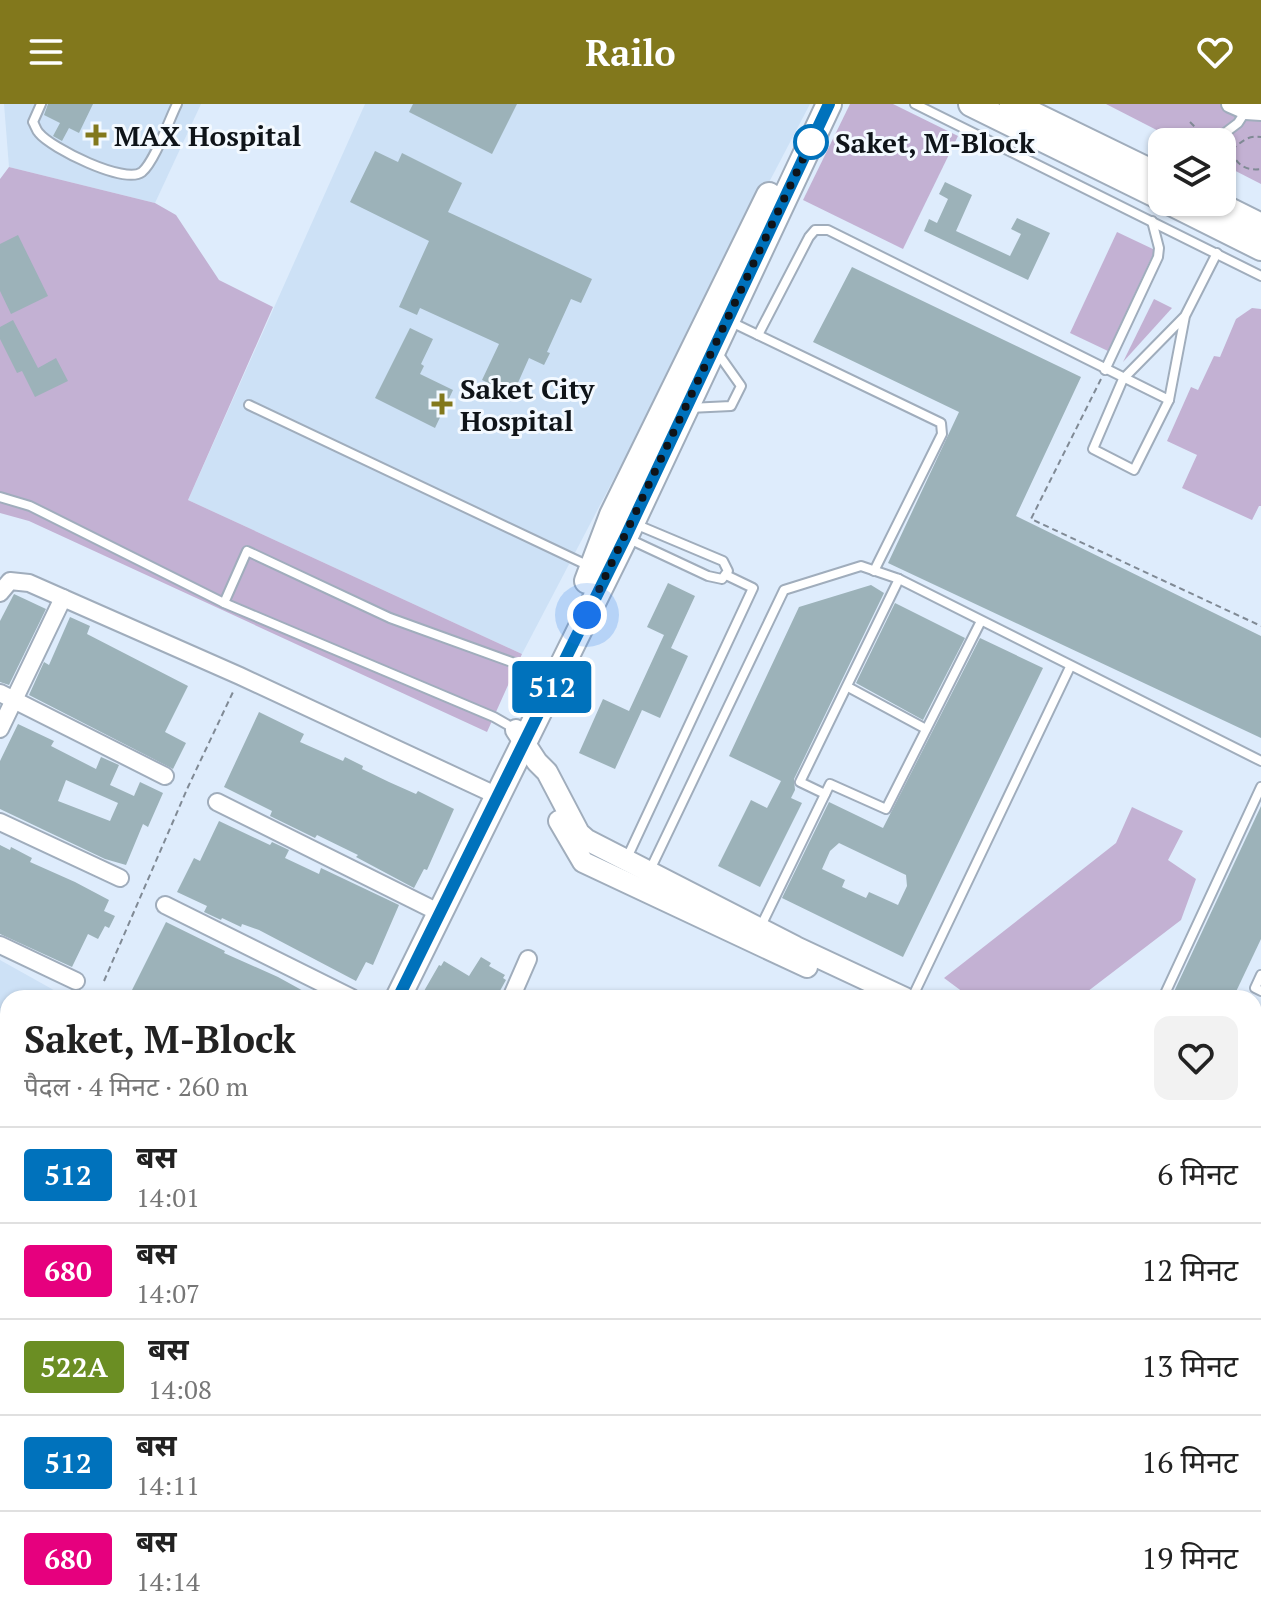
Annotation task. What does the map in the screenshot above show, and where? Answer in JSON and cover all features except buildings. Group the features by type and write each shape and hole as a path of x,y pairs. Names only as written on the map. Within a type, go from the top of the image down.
{"main road":[{"path":"526,745 542,676 593,568 622,525 686,408 728,320 805,139 813,104"},
{"path":"402,990 506,767 526,745 622,525 667,399 805,139 829,104"},
{"path":"971,104 1148,191"},
{"path":"1012,104 1148,170"},
{"path":"1236,214 1261,226"},
{"path":"1197,216 1261,248"},
{"path":"391,990 430,908 493,794"}],"street":[{"path":"0,593 10,581 29,583 240,676 493,794"},
{"path":"0,729 7,696 63,598"},
{"path":"7,696 165,776"},
{"path":"526,745 547,772 579,833 860,990"},
{"path":"526,745 536,777 583,862 886,990"},
{"path":"217,802 430,908"},
{"path":"0,822 120,878"},
{"path":"165,905 336,990"},
{"path":"0,945 76,981"},
{"path":"514,990 528,959"}],"lane":[{"path":"41,104 33,122 39,134 87,163 128,176 141,172 150,160 177,104"},
{"path":"915,104 1261,276"},
{"path":"1231,128 1238,123 1246,109"},
{"path":"1105,370 1158,257 1159,248 1152,221"},
{"path":"758,335 809,237 815,230 828,230 1169,400"},
{"path":"1185,316 1123,379 1093,449 1134,470 1169,400 1185,316 1217,253"},
{"path":"728,320 941,423 942,434 874,571"},
{"path":"686,408 731,406 741,386 714,348"},
{"path":"249,405 593,568"},
{"path":"0,497 30,506 224,603 494,717 526,745"},
{"path":"622,525 723,561 727,565 726,575 722,579 708,576 622,525"},
{"path":"224,603 247,551 390,618 542,676"},
{"path":"649,872 784,590 861,566 899,579 1261,761"},
{"path":"626,861 753,588 726,575"},
{"path":"825,794 800,782 899,579"},
{"path":"757,935 830,784 886,809 981,621"},
{"path":"916,990 1070,667"},
{"path":"848,687 926,729"},
{"path":"1167,990 1261,787"}],"path":[{"path":"1190,122 1196,128"},
{"path":"1236,145 1252,135 1261,137"},
{"path":"1236,162 1243,168 1261,169"},
{"path":"1105,370 1031,519 1261,626"},
{"path":"104,981 240,676"}],"shaded area":[{"name":"MAX Hospital","path":"4,104 201,104 155,203 9,167"},
{"name":"Saket City Hospital","path":"365,104 810,104 522,654 188,500"},
{"path":"850,104 893,104 958,136 903,249 803,200"},
{"path":"1106,104 1242,104 1261,113 1261,184 1236,171 1236,128 1153,128"},
{"path":"9,167 155,203 176,215 219,280 273,307 188,500 522,654 487,732 29,521 0,513 0,179"},
{"path":"1117,232 1155,250 1108,351 1070,333"},
{"path":"1154,299 1172,308 1123,362"},
{"path":"1252,308 1261,309 1261,506 1252,520 1182,488 1197,455 1167,441 1191,387 1198,390 1214,356 1220,357 1236,319"},
{"path":"1132,807 1183,831 1168,860 1196,879 1181,920 1089,990 960,990 944,978 1116,843"},
{"path":"0,960 54,990 0,990"}],"bus line":[{"name":"512","path":"402,990 625,538 829,104"}],"place":[{"name":"MAX Hospital","path":"96,135"},
{"name":"Saket, M-Block","path":"811,142"},
{"name":"Saket City Hospital","path":"442,404"}],"route":[{"path":"587,615 811,142"}]}
